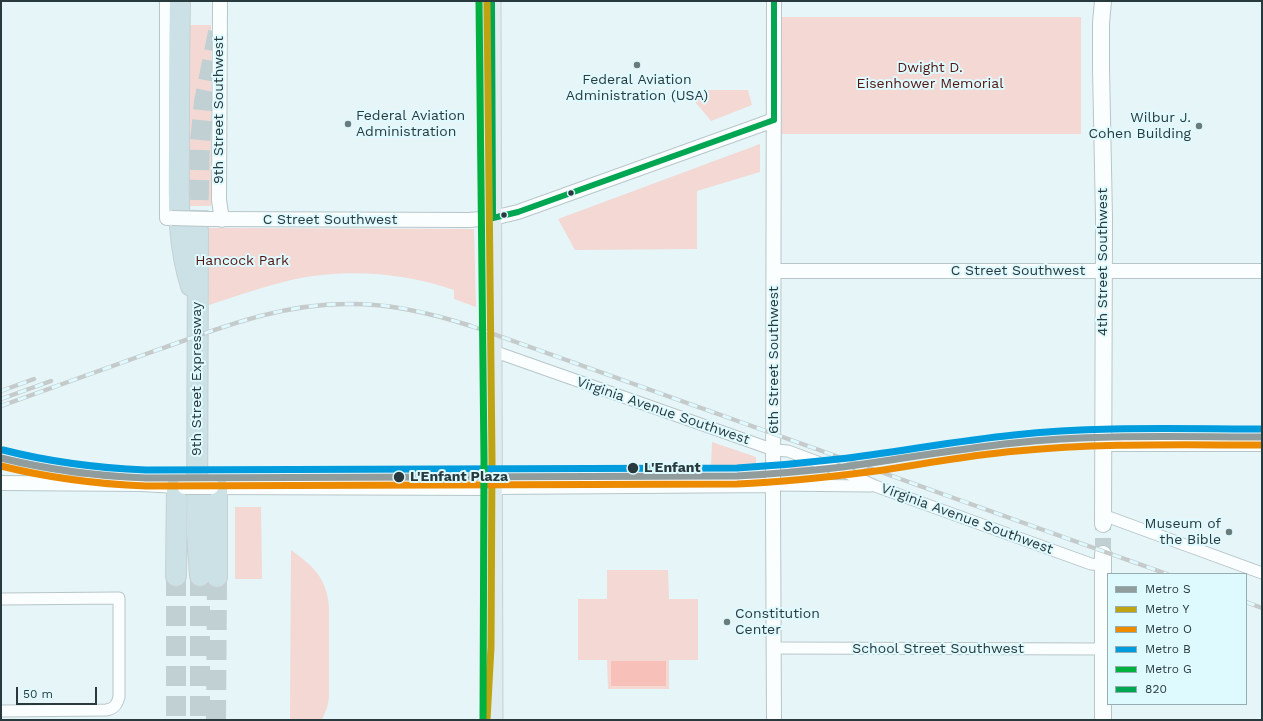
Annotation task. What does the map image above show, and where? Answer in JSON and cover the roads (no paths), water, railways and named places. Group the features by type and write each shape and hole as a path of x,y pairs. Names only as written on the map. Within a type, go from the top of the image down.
{"highway":[{"path":"180,1 180,228 186,270 197,307"},
{"name":"9th Street Expressway","path":"197,576 197,307 210,223"},
{"path":"181,486 197,576"},
{"path":"197,576 214,486"}],"main road":[{"path":"492,1 494,720"},
{"name":"4th Street Southwest","path":"1103,1 1101,23 1104,211 1103,520"},
{"path":"181,486 494,487"},
{"path":"1103,560 1103,720"}],"street":[{"name":"C Street Southwest","path":"167,1 169,218 210,223 470,220 493,218 518,212 774,120"},
{"name":"9th Street Southwest","path":"210,223 218,200 220,1"},
{"name":"6th Street Southwest","path":"774,1 774,720"},
{"name":"C Street Southwest","path":"774,271 1262,271"},
{"name":"Virginia Avenue Southwest","path":"493,350 774,450 788,451 847,473 874,486 1091,564 1103,560"},
{"path":"1104,444 1262,444"},
{"path":"1,483 140,484 181,486"},
{"path":"494,487 773,485 874,486"},
{"path":"1103,520 1262,573"},
{"path":"1,599 119,598 120,696 117,705 114,708 106,710 1,711"},
{"name":"School Street Southwest","path":"774,648 1103,649"}],"tunnel":[{"path":"198,230 200,142 204,102 218,32"},
{"path":"1103,524 1103,554"},
{"path":"176,576 176,720"},
{"path":"200,576 200,720"},
{"path":"216,720 217,577"}],"railway":[{"path":"1,406 229,325 275,312 322,305 363,304 395,307 426,313 471,326 1164,573"},
{"path":"1,391 34,379"},
{"path":"1,399 51,381"},
{"path":"1247,602 1262,608"}],"metro line":[{"name":"G","path":"479,1 484,460 483,720"},
{"name":"Y","path":"487,1 492,460 491,647 487,720"},
{"name":"B","path":"3,450 74,464 146,470 737,468 839,459 970,440 1045,432 1138,429 1262,429"},
{"name":"S","path":"1,458 73,472 146,478 737,476 843,467 971,448 1045,440 1138,437 1262,437"},
{"name":"O","path":"1,466 73,480 146,486 737,484 790,481 876,471 982,455 1047,448 1139,445 1262,445"}],"place":[{"name":"Federal Aviation Administration (USA)","path":"637,65"},
{"name":"Federal Aviation Administration","path":"348,124"},
{"name":"Wilbur J. Cohen Building","path":"1199,126"},
{"name":"L'Enfant","path":"633,468"},
{"name":"L'Enfant Plaza","path":"399,477"},
{"name":"Museum of the Bible","path":"1229,532"},
{"name":"Constitution Center","path":"727,622"}],"park label":[{"name":"Dwight D. Eisenhower Memorial","path":"930,76"},
{"name":"Hancock Park","path":"242,261"}]}
